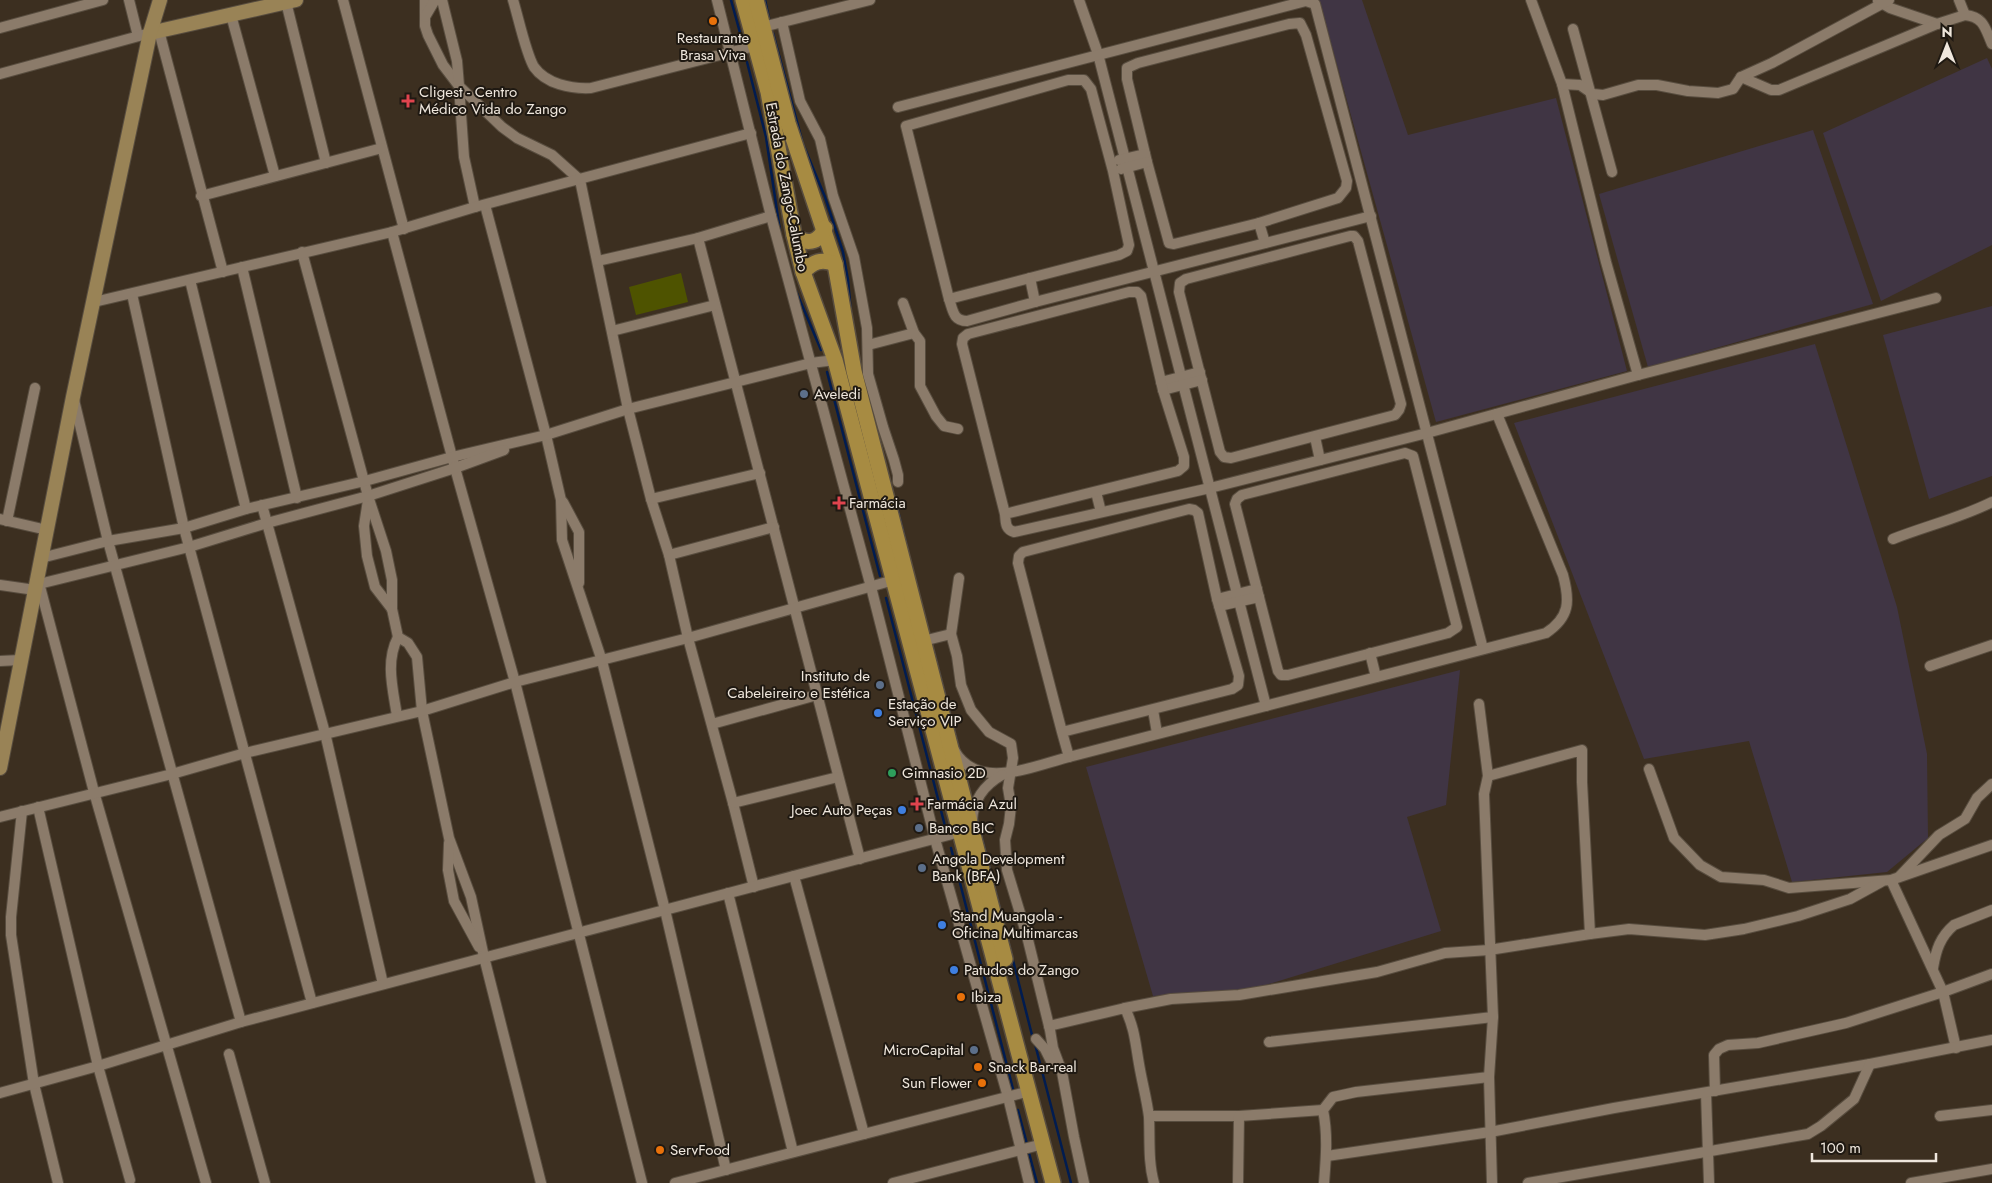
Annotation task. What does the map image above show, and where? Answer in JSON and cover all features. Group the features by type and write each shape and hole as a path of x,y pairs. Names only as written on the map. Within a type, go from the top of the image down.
{"main road":[{"name":"Estrada do Zango-Calumbo","path":"743,0 743,49 774,120 794,235 803,272 835,360 894,580 966,831 1031,1040 1063,1183"},
{"name":"Estrada do Zango-Calumbo","path":"756,0 772,25 788,123 825,228 835,264 851,356 928,640 966,831 1053,1183"},
{"path":"794,235 800,240 812,242 818,239 825,228"},
{"path":"803,272 811,264 819,261 828,261 835,264"}],"street":[{"path":"0,28 103,0"},
{"path":"129,0 149,34 201,196 223,272"},
{"path":"0,768 73,396 149,34 160,0"},
{"path":"343,0 404,229"},
{"path":"726,1170 665,910 602,661 562,540 561,500 546,435 464,157 459,86 457,61 445,12 434,0 425,17 425,26 443,65 459,86 502,127 517,138 552,155 580,180 628,410 651,499 669,555 688,638 754,887"},
{"path":"513,0 533,64 546,78 565,85 590,88 743,49"},
{"path":"717,0 743,49 751,132 771,216 871,587 934,839 1008,1097 1029,1183"},
{"path":"870,0 772,25 800,101 822,146 833,196 854,257 866,328 868,374 882,427 894,460 898,482"},
{"path":"1079,0 1098,54 1266,706"},
{"path":"1531,0 1562,84 1606,262 1638,375"},
{"path":"1959,0 1965,15"},
{"path":"0,74 149,34 291,1 326,163"},
{"path":"898,107 1306,1 1315,4 1484,649"},
{"path":"1562,84 1580,85 1593,94 1603,95 1638,85 1657,85 1688,91 1718,93 1733,89 1741,77 1772,63 1883,1 1902,13 1937,24"},
{"path":"231,15 275,176"},
{"path":"1741,77 1771,90 1779,90 1937,24 1965,15 1975,16 1984,24 1992,44"},
{"path":"1300,23 1306,35 1348,182 1338,198 1260,223 1174,244 1169,243 1146,158 1127,79 1127,68 1138,62 1289,24 1300,23"},
{"path":"1573,29 1612,172"},
{"path":"949,299 1119,255 1127,251 1129,245 1112,166 1091,88 1084,80 1068,80 906,126 949,299 955,317 960,321 967,321 1371,216"},
{"path":"94,302 404,229 480,206 751,132"},
{"path":"201,196 382,148"},
{"path":"1112,166 1146,158"},
{"path":"598,261 698,238 771,216"},
{"path":"1260,223 1265,243"},
{"path":"392,232 515,682 642,1183"},
{"path":"1354,236 1358,241 1401,404 1395,415 1231,458 1224,457 1220,452 1201,376 1179,292 1180,283 1186,279 1354,236"},
{"path":"698,238 734,383 760,473 860,859"},
{"path":"302,252 368,496 386,551 392,580 392,609 398,637 392,648 390,660 397,716"},
{"path":"242,267 297,498"},
{"path":"1030,278 1035,302"},
{"path":"190,280 246,510"},
{"path":"1005,514 1178,472 1184,466 1184,457 1162,386 1141,296 1137,292 1129,292 968,334 963,338 962,344 1005,514 1006,528 1014,532 1210,488 1427,433 1638,375 1936,298"},
{"path":"132,294 184,528 312,1003"},
{"path":"903,303 914,333 920,341 920,386 936,416 944,426 958,429"},
{"path":"612,331 715,305"},
{"path":"868,345 914,333"},
{"path":"0,584 37,583 189,547 267,523 368,496 455,468 546,435 628,410 811,363 835,360"},
{"path":"1162,386 1201,376"},
{"path":"35,388 4,520 47,530"},
{"path":"73,396 108,541 241,1022"},
{"path":"949,741 958,758 974,770 989,774 1007,773 1546,633 1558,625 1566,610 1568,593 1563,575 1497,414"},
{"path":"41,558 108,541 184,528 262,505 297,498 452,457 546,435"},
{"path":"1315,437 1320,460"},
{"path":"1405,453 1413,456 1457,627 1448,634 1288,675 1281,675 1278,671 1258,593 1235,504 1237,499 1242,496 1405,453"},
{"path":"651,499 760,473"},
{"path":"1096,492 1101,512"},
{"path":"368,496 364,526 368,556 375,587 392,609"},
{"path":"561,500 581,538 579,589"},
{"path":"1893,539 1926,525 1950,520 1992,502"},
{"path":"262,505 324,733 383,984"},
{"path":"1062,732 1232,689 1238,684 1239,676 1218,602 1198,513 1194,510 1189,509 1023,552 1019,556 1018,563 1062,732 1069,757"},
{"path":"669,555 774,527"},
{"path":"959,578 951,634 957,656 961,685 971,710 989,732 1011,744 1013,758 1007,773 1011,806 1005,840 1007,870 1027,936 1053,1048 1062,1072 1084,1183"},
{"path":"0,817 172,774 245,753 422,710 515,682 688,638 894,580"},
{"path":"37,583 94,792 206,1183"},
{"path":"1218,602 1258,593"},
{"path":"928,640 951,634"},
{"path":"398,637 408,643 417,657 422,710 449,838 471,897 484,957 541,1183"},
{"path":"1930,666 1992,645"},
{"path":"1370,653 1376,678"},
{"path":"0,661 20,660"},
{"path":"712,724 817,695"},
{"path":"1479,704 1488,776 1484,794 1493,1017 1489,1077 1492,1183"},
{"path":"1153,710 1157,733"},
{"path":"1488,776 1582,750 1590,934"},
{"path":"1649,769 1674,838 1700,865 1721,877 1764,880 1789,888 1891,880 1939,835 1965,819 1977,798 1992,784"},
{"path":"0,1093 98,1066 241,1022 966,831 979,796 991,781 1007,773"},
{"path":"733,803 838,777"},
{"path":"38,807 98,1066 130,1180"},
{"path":"22,811 11,917 11,935 34,1084 58,1183"},
{"path":"449,838 448,870 454,901 484,957"},
{"path":"1031,1040 1048,1024 1125,1008 1171,999 1239,995 1377,972 1445,954 1489,950 1629,929 1705,936 1744,929 1798,916 1850,899 1891,880 1992,845"},
{"path":"794,876 864,1134"},
{"path":"1891,880 1943,992 1956,1048"},
{"path":"728,893 793,1152"},
{"path":"1933,968 1939,944 1950,928 1992,910"},
{"path":"1709,1183 1708,1150 1711,1092 1714,1055 1719,1049 1728,1045 1758,1043 1846,1023 1992,974"},
{"path":"1125,1008 1137,1042 1138,1062 1148,1116 1150,1156 1154,1183"},
{"path":"1270,1042 1493,1017"},
{"path":"1031,1040 1046,1042 1053,1048"},
{"path":"1031,1040 1045,1049 1065,1090"},
{"path":"1327,1156 1490,1132 1614,1108 1870,1064 1992,1040"},
{"path":"230,1054 265,1183"},
{"path":"1528,1183 1808,1134 1816,1131 1854,1099 1870,1064"},
{"path":"1324,1183 1327,1156 1326,1126 1323,1110 1333,1097 1356,1092 1489,1077"},
{"path":"675,1183 1030,1091"},
{"path":"1148,1116 1239,1116 1323,1110"},
{"path":"1940,1116 1992,1110"},
{"path":"1238,1183 1239,1116"},
{"path":"893,1183 916,1180 1043,1144"},
{"path":"1911,1183 1928,1182 1992,1169"}],"shaded area":[{"path":"1319,0 1362,0 1408,135 1556,98 1627,371 1436,422"},
{"path":"1987,58 1992,69 1992,245 1881,301 1823,133"},
{"path":"1813,130 1873,304 1648,367 1599,194"},
{"path":"681,273 688,302 636,315 629,287"},
{"path":"1992,306 1992,476 1929,499 1883,335"},
{"path":"1815,344 1897,607 1927,754 1928,838 1887,872 1792,882 1749,741 1644,759 1514,423"},
{"path":"1460,670 1446,805 1407,817 1441,931 1243,992 1153,996 1086,767"}],"waterway":[{"path":"731,0 742,40"},
{"path":"765,0 769,18"},
{"path":"773,33 803,144 825,197 843,252 851,313"},
{"path":"747,62 766,137 780,231"},
{"path":"796,291 821,350"},
{"path":"827,372 880,576"},
{"path":"895,499 906,543"},
{"path":"886,598 945,826"},
{"path":"933,649 959,750"},
{"path":"977,819 1032,1035"},
{"path":"951,848 1013,1089"},
{"path":"1035,1044 1071,1183"},
{"path":"1018,1110 1027,1144"},
{"path":"1029,1153 1037,1183"}],"place":[{"name":"Restaurante Brasa Viva","path":"713,21"},
{"name":"Cligest - Centro Médico Vida do Zango","path":"408,101"},
{"name":"Aveledi","path":"804,394"},
{"name":"Farmácia","path":"839,503"},
{"name":"Instituto de Cabeleireiro e Estética","path":"880,685"},
{"name":"Estação de Serviço VIP","path":"878,713"},
{"name":"Gimnasio 2D","path":"892,773"},
{"name":"Farmácia Azul","path":"917,804"},
{"name":"Joec Auto Peças","path":"902,810"},
{"name":"Banco BIC","path":"919,828"},
{"name":"Angola Development Bank (BFA)","path":"922,868"},
{"name":"Stand Muangola - Oficina Multimarcas","path":"942,925"},
{"name":"Patudos do Zango","path":"954,970"},
{"name":"Ibiza","path":"961,997"},
{"name":"MicroCapital","path":"974,1050"},
{"name":"Snack Bar-real","path":"978,1067"},
{"name":"Sun Flower","path":"982,1083"},
{"name":"ServFood","path":"660,1150"}]}
